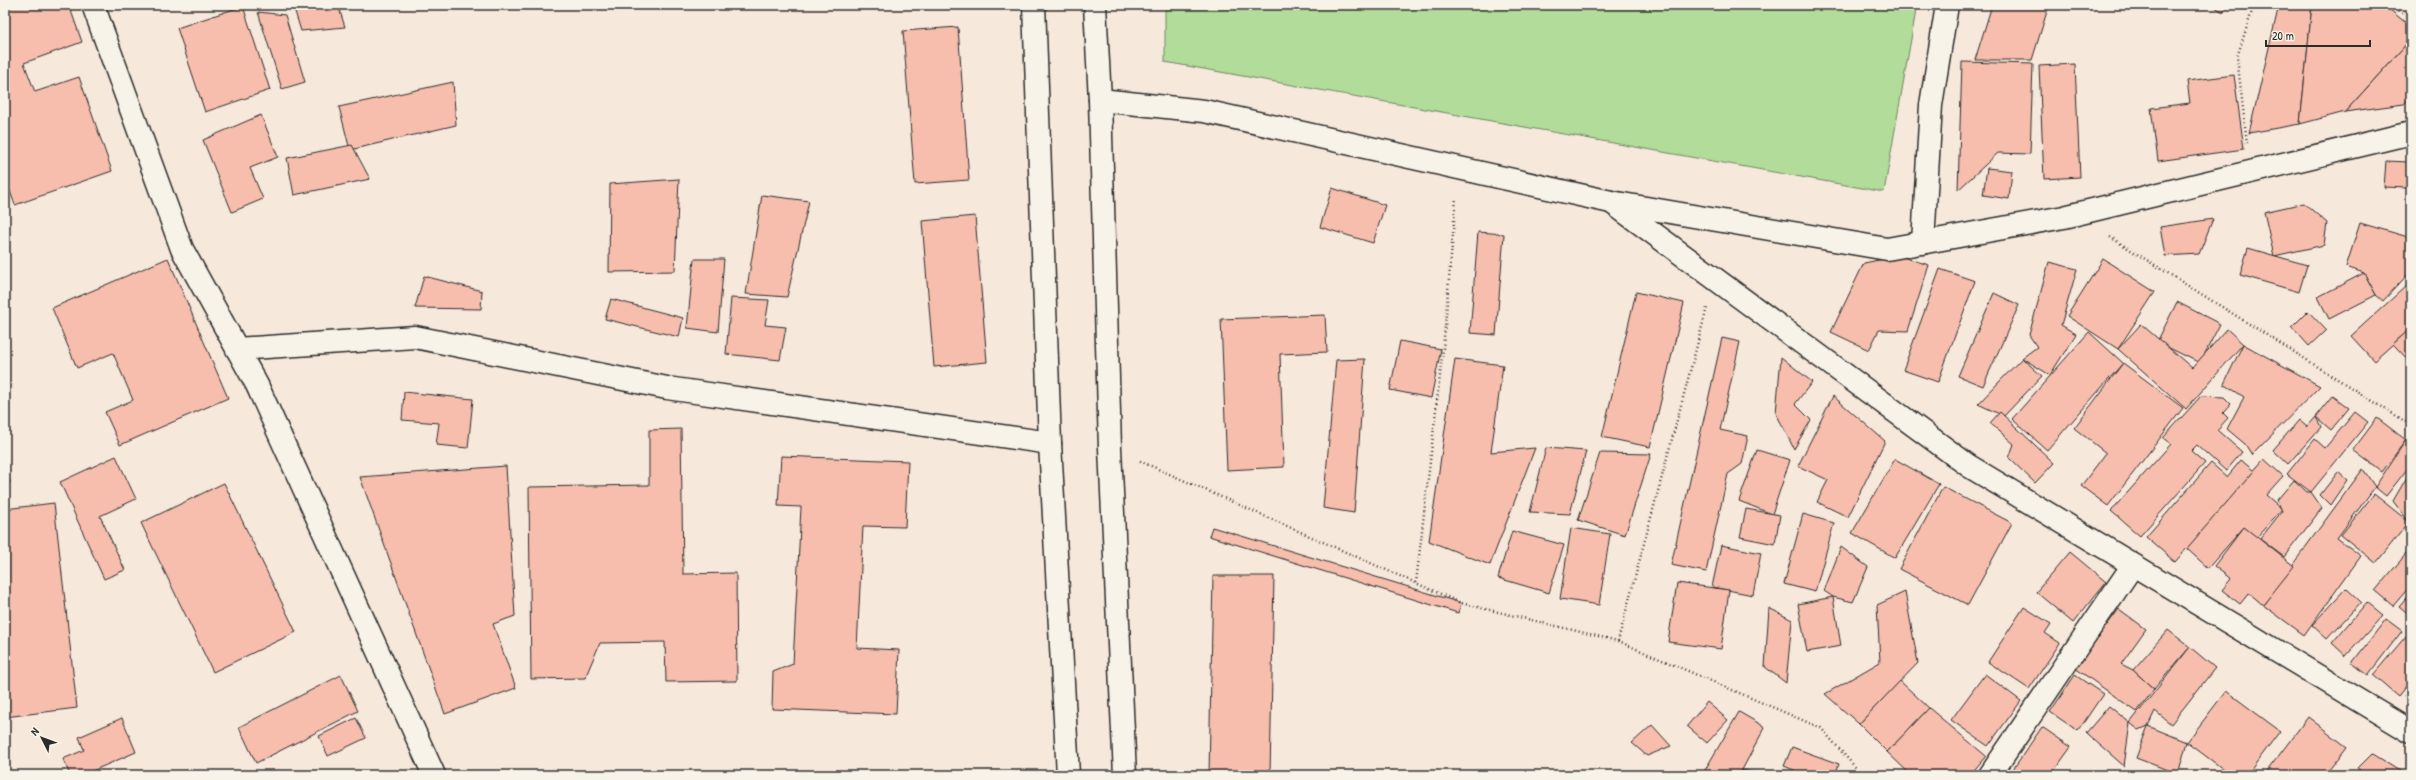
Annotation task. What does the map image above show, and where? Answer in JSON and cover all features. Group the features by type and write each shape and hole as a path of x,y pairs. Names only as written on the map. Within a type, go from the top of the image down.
{"main road":[{"path":"93,5 182,249 257,385 434,775"},
{"path":"1034,5 1050,443 1068,775"},
{"path":"1095,5 1100,100 1110,448 1125,775"},
{"path":"1923,243 1931,105 1947,5"},
{"path":"1100,100 1204,111 1611,202 1887,249 2074,214 2411,133"},
{"path":"1611,202 1969,466 2411,732"},
{"path":"237,349 415,337 666,388 1050,443"},
{"path":"1990,775 2133,565"}],"path":[{"path":"2250,172 2237,56 2254,5"},
{"path":"2394,5 2411,21"},
{"path":"1416,583 1443,349 1458,168"},
{"path":"2074,214 2411,425"},
{"path":"1618,641 1715,279"},
{"path":"1110,448 1461,603 1618,641 1821,728 1862,775"}],"green space":[{"path":"1165,5 1917,5 1884,192 1165,62"}],"building":[{"path":"5,5 69,5 82,42 24,63 35,92 79,77 112,171 15,205 5,177"},
{"path":"293,5 338,5 345,27 301,31"},
{"path":"1992,5 2049,5 2032,60 1975,60"},
{"path":"2212,5 2227,5 2223,12"},
{"path":"2279,5 2312,5 2300,124 2249,133"},
{"path":"2312,5 2384,5 2411,27 2411,39 2345,112 2300,124"},
{"path":"243,6 270,90 205,112 177,28"},
{"path":"258,12 285,15 305,82 282,89"},
{"path":"958,27 969,180 915,184 903,31"},
{"path":"2411,39 2411,96 2404,104 2345,112"},
{"path":"1962,62 2033,64 2030,154 1998,153 1958,190"},
{"path":"2075,64 2080,177 2044,179 2039,66"},
{"path":"2234,75 2244,149 2158,161 2151,108 2190,103 2187,81"},
{"path":"453,82 456,125 350,150 339,107"},
{"path":"261,115 278,157 250,168 263,199 232,212 203,140"},
{"path":"352,145 370,179 294,195 287,158"},
{"path":"2386,161 2409,162 2407,188 2384,187"},
{"path":"1987,168 2012,171 2009,199 1983,195"},
{"path":"679,179 675,271 609,272 610,184"},
{"path":"1332,188 1385,205 1373,243 1320,227"},
{"path":"762,195 809,201 787,297 746,294"},
{"path":"2304,203 2327,223 2324,245 2274,256 2264,212"},
{"path":"975,216 987,362 934,367 922,221"},
{"path":"2213,219 2199,254 2165,256 2160,227"},
{"path":"2360,223 2408,237 2411,244 2411,271 2383,301 2376,295 2364,273 2346,267"},
{"path":"1478,232 1504,234 1496,335 1470,333"},
{"path":"2248,248 2307,265 2299,292 2240,275"},
{"path":"1899,256 1929,265 1908,331 1879,330 1869,350 1831,332 1864,263"},
{"path":"168,258 228,398 120,445 105,412 133,400 113,353 77,368 52,308"},
{"path":"694,259 724,259 718,332 687,328"},
{"path":"2103,259 2155,292 2118,349 2067,316"},
{"path":"2049,262 2077,269 2061,325 2076,334 2050,375 2022,358 2037,347 2029,335"},
{"path":"1940,269 1975,281 1938,382 1903,370"},
{"path":"2364,273 2376,295 2329,319 2318,297"},
{"path":"424,276 482,291 481,309 415,308"},
{"path":"2405,287 2411,290 2411,328 2374,361 2351,336"},
{"path":"1636,292 1684,303 1650,447 1602,437"},
{"path":"1994,293 2019,305 1983,386 1958,376"},
{"path":"731,298 769,300 765,325 786,327 780,360 726,354"},
{"path":"611,299 683,318 679,337 605,319"},
{"path":"2177,302 2220,324 2200,363 2157,342"},
{"path":"2308,311 2326,330 2309,346 2292,327"},
{"path":"1325,315 1327,352 1280,354 1284,467 1227,470 1221,319"},
{"path":"2141,324 2192,368 2227,329 2243,344 2186,409 2118,349"},
{"path":"2411,328 2411,363 2393,344"},
{"path":"2089,332 2123,363 2047,450 2012,419"},
{"path":"1722,338 1740,342 1720,430 1748,436 1742,464 1728,474 1706,572 1671,565"},
{"path":"1400,341 1441,349 1431,398 1390,390"},
{"path":"2243,344 2320,386 2252,455 2245,444 2227,429 2244,397 2224,384"},
{"path":"1781,357 1812,382 1795,404 1811,420 1794,449 1776,413"},
{"path":"2022,358 2042,376 2004,416 1978,404"},
{"path":"1365,359 1354,513 1323,508 1336,360"},
{"path":"1455,359 1503,365 1491,452 1535,448 1490,565 1429,541"},
{"path":"2123,363 2183,408 2108,506 2081,486 2106,453 2074,428"},
{"path":"404,392 473,399 468,448 436,445 439,423 402,420"},
{"path":"1833,396 1885,441 1848,517 1817,502 1828,480 1798,466"},
{"path":"2201,396 2224,397 2231,404 2223,413 2228,418 2217,430 2242,452 2226,471 2197,445 2191,451 2205,463 2140,536 2111,511 2171,444 2163,438"},
{"path":"2333,396 2349,408 2331,430 2316,417"},
{"path":"2000,412 2054,463 2035,483 2009,458 2014,444 1990,423"},
{"path":"2355,412 2368,422 2311,492 2287,474 2315,439 2325,448"},
{"path":"2316,417 2321,427 2288,464 2273,450 2299,420 2307,427"},
{"path":"2377,418 2406,440 2382,472 2353,450"},
{"path":"681,429 683,574 736,573 737,681 666,682 665,642 600,643 585,678 531,679 529,487 649,485 649,430"},
{"path":"2406,440 2411,442 2411,464 2386,496 2375,487"},
{"path":"1546,448 1586,451 1570,514 1530,512"},
{"path":"1757,450 1790,460 1772,514 1739,501"},
{"path":"1600,453 1651,454 1625,535 1578,520"},
{"path":"116,456 136,499 100,516 125,570 104,579 60,482"},
{"path":"781,456 908,461 905,527 863,526 857,648 899,650 896,714 772,709 773,672 793,664 801,507 778,506"},
{"path":"1895,459 1939,484 1895,558 1852,533"},
{"path":"2264,459 2283,476 2266,495 2282,509 2256,538 2244,527 2208,568 2186,548"},
{"path":"2241,460 2254,471 2175,562 2146,537 2211,463 2227,477"},
{"path":"5,462 10,483 5,484"},
{"path":"506,466 515,616 493,624 516,688 445,714 360,477"},
{"path":"2363,469 2375,487 2337,538 2361,556 2304,635 2263,605"},
{"path":"2411,470 2411,522 2409,522 2393,501"},
{"path":"2338,472 2347,480 2330,505 2320,495"},
{"path":"2294,480 2307,492 2311,492 2322,508 2284,557 2260,539 2282,511 2277,500"},
{"path":"224,483 296,632 213,672 141,523"},
{"path":"1943,487 2012,523 1968,605 1899,569"},
{"path":"2374,494 2409,522 2376,563 2341,535"},
{"path":"54,503 77,708 5,717 5,509"},
{"path":"1746,509 1780,515 1775,544 1740,537"},
{"path":"1803,514 1834,523 1815,592 1784,584"},
{"path":"1212,527 1461,603 1458,613 1209,536"},
{"path":"2244,527 2294,566 2263,605 2249,593 2240,604 2222,590 2231,579 2214,566"},
{"path":"1571,528 1610,534 1599,605 1560,599"},
{"path":"1512,531 1564,545 1549,593 1498,578"},
{"path":"1721,545 1761,553 1753,595 1712,587"},
{"path":"1841,547 1868,567 1853,602 1833,597 1824,591"},
{"path":"2411,548 2411,585 2393,606 2375,591"},
{"path":"2070,552 2106,582 2073,623 2036,592"},
{"path":"1213,576 1274,576 1270,775 1209,775"},
{"path":"1677,583 1729,590 1721,649 1668,642"},
{"path":"2346,588 2361,602 2327,639 2312,625"},
{"path":"1905,592 1918,663 1859,724 1825,694 1880,662 1877,605"},
{"path":"2411,592 2411,616 2399,606"},
{"path":"1833,597 1841,646 1807,652 1798,604"},
{"path":"2367,602 2383,615 2346,656 2332,643"},
{"path":"2024,607 2051,624 2045,633 2060,643 2029,689 1988,662"},
{"path":"1769,608 1792,620 1786,683 1765,667"},
{"path":"2119,609 2146,629 2121,664 2133,670 2154,689 2137,712 2075,668"},
{"path":"2386,619 2402,631 2368,675 2352,663"},
{"path":"2168,630 2190,647 2154,689 2133,670"},
{"path":"2406,636 2411,640 2411,680 2398,696 2373,675"},
{"path":"2190,647 2215,668 2171,724 2155,711 2148,726 2139,730 2130,723"},
{"path":"1985,674 2021,701 1988,746 1951,720"},
{"path":"341,675 358,711 256,763 239,727"},
{"path":"2075,675 2103,694 2078,731 2050,712"},
{"path":"1900,681 1929,708 1887,752 1859,724"},
{"path":"2411,687 2411,701 2404,697"},
{"path":"2226,691 2280,731 2247,775 2231,775 2187,742"},
{"path":"1707,702 1728,720 1707,743 1687,726"},
{"path":"2109,706 2130,723 2124,766 2086,733"},
{"path":"1929,708 1986,756 1970,775 1911,775 1887,752"},
{"path":"1739,712 1765,727 1742,770 1738,775 1702,775"},
{"path":"2308,717 2347,747 2325,775 2264,775"},
{"path":"122,718 136,752 83,775 70,775 63,759 84,750 79,737"},
{"path":"356,718 366,738 328,756 319,736"},
{"path":"1652,725 1671,746 1647,756 1632,743"},
{"path":"2148,726 2187,742 2178,774 2136,758"},
{"path":"2042,727 2071,747 2051,775 2009,775"},
{"path":"1792,747 1839,764 1835,775 1806,775 1784,766"},
{"path":"2372,754 2406,775 2365,775 2358,768"},
{"path":"1742,770 1767,775 1740,775"}]}
